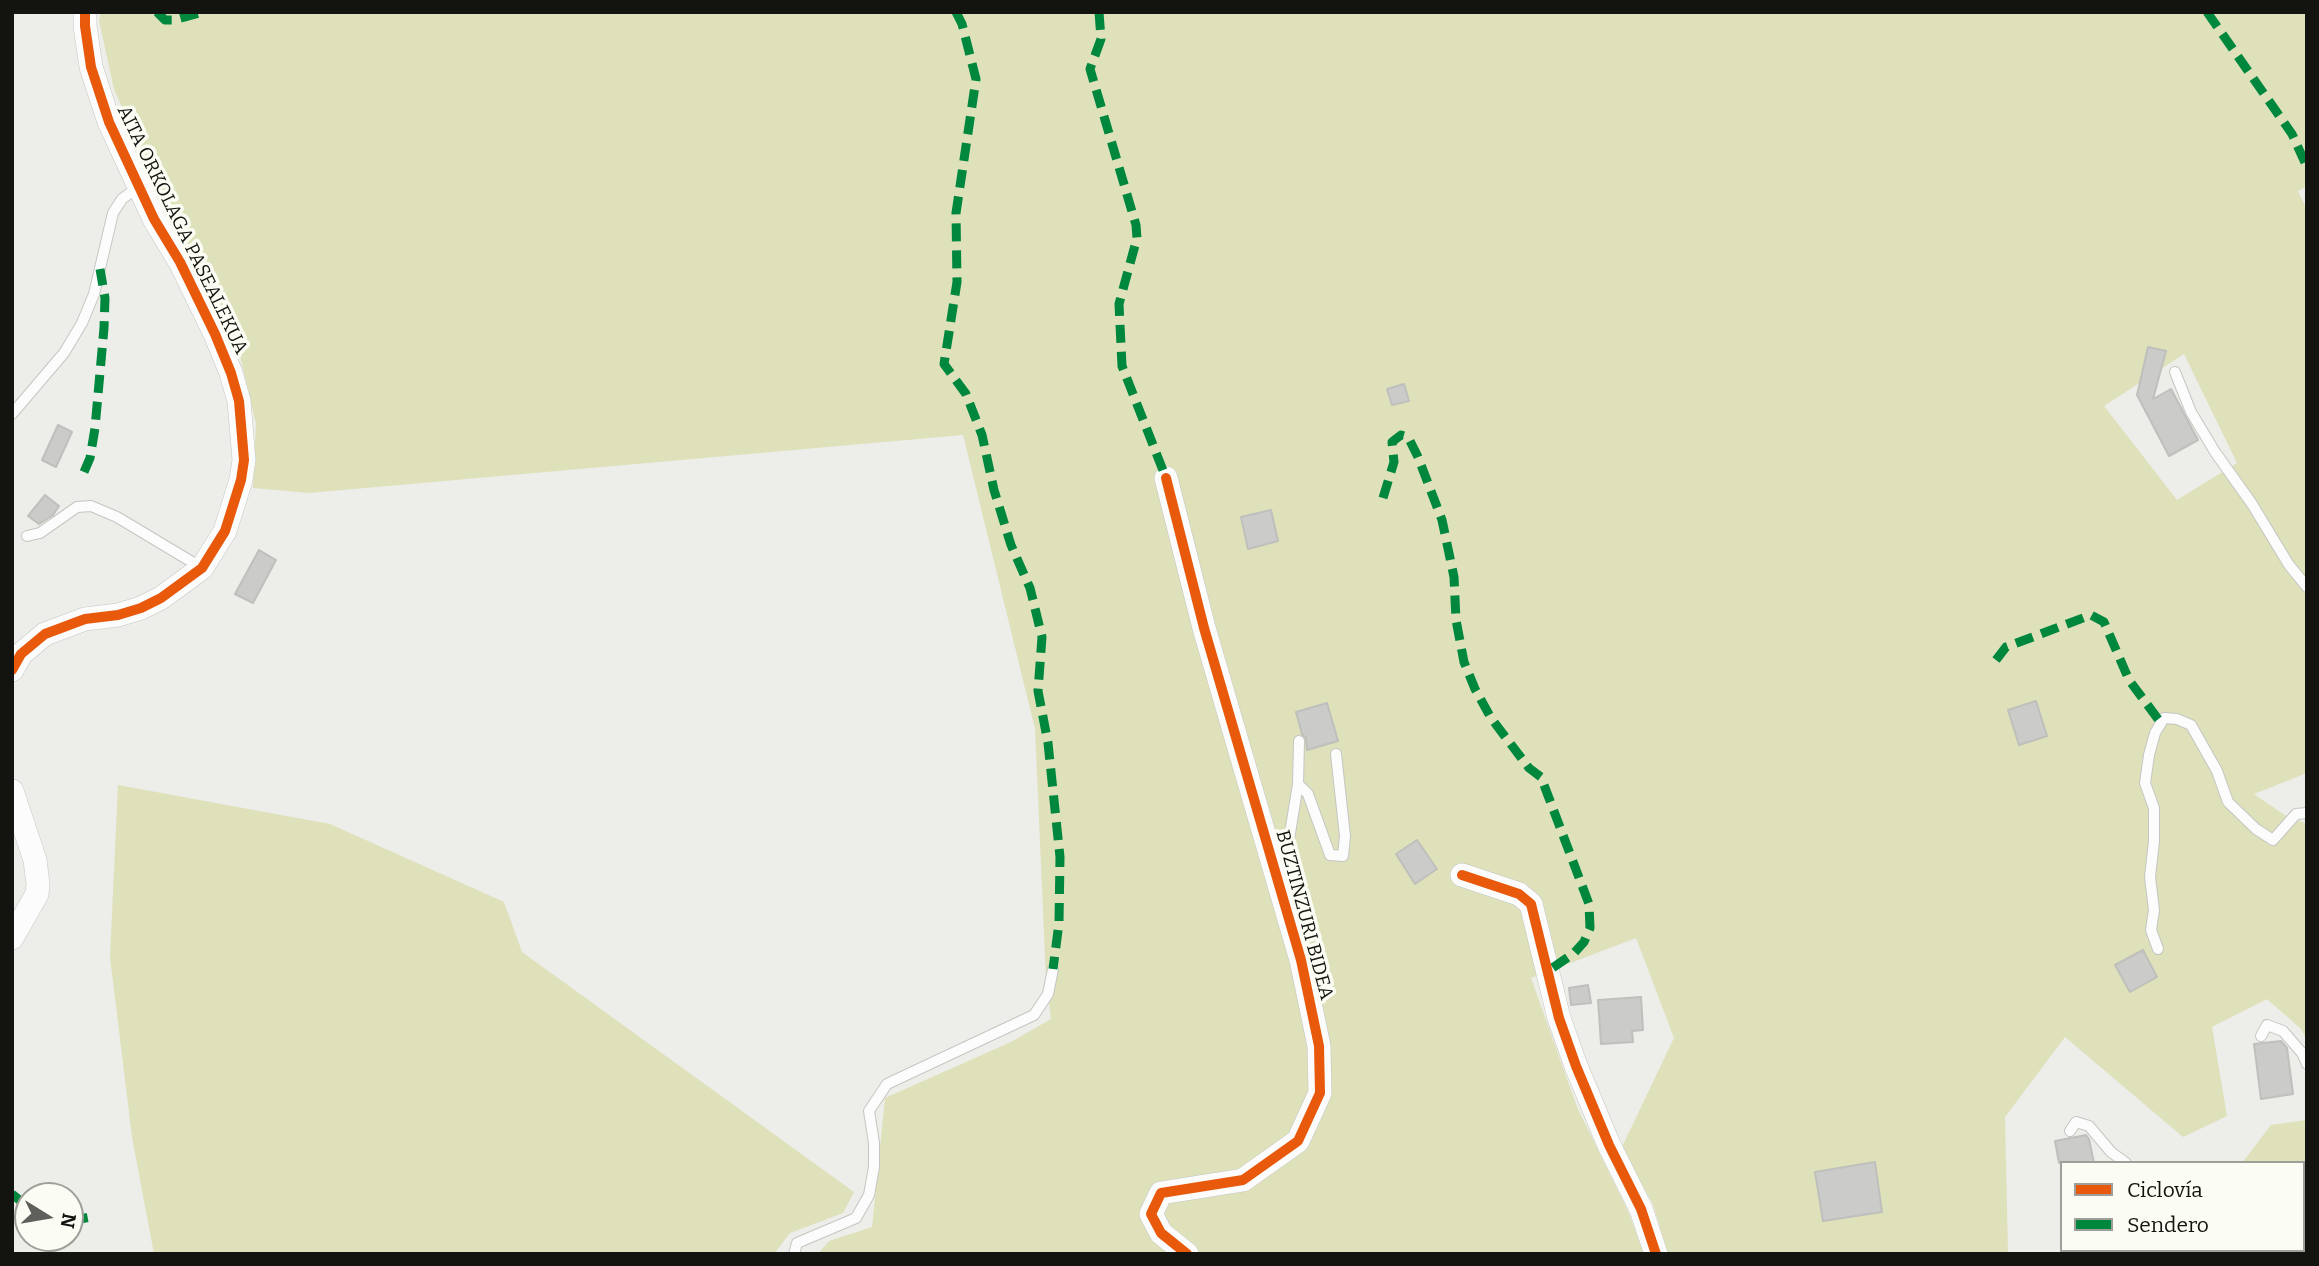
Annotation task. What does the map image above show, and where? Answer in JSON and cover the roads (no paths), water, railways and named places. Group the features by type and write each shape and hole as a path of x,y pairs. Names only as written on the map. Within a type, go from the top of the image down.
{"street":[{"name":"AITA ORKOLAGA PASEALEKUA","path":"12,670 21,654 45,634 85,619 118,615 141,608 161,598 202,568 225,531 241,480 244,449 239,401 231,373 180,262 138,187 98,94 87,44 85,12"},
{"name":"BUZTINZURI BIDEA","path":"1166,478 1204,628 1301,960 1319,1046 1320,1093 1298,1141 1242,1180 1161,1193 1151,1214 1161,1233 1187,1254"},
{"path":"12,791 35,860 38,884 37,894 12,938"},
{"path":"1462,875 1519,894 1531,904 1559,1018 1576,1066 1609,1145 1641,1209 1656,1254"}],"lane":[{"path":"12,414 64,353 82,323 94,294 113,213 122,199 138,187"},
{"path":"2175,372 2192,412 2215,452 2252,504 2289,565 2307,587"},
{"path":"27,536 40,533 77,507 91,506 117,517 202,568"},
{"path":"2158,949 2151,930 2154,910 2150,877 2154,808 2145,783 2148,755 2155,733 2164,718 2177,719 2191,725 2217,771 2228,802 2256,830 2273,840 2296,814 2307,813"},
{"path":"1281,889 1298,784 1299,741"},
{"path":"1298,784 1308,794 1330,855 1343,856 1345,836 1336,754"},
{"path":"794,1254 797,1243 856,1218 869,1195 874,1167 874,1143 869,1111 887,1084 1034,1015 1048,993 1053,968"},
{"path":"2261,1036 2267,1025 2283,1031 2302,1053 2307,1065"},
{"path":"2070,1131 2076,1122 2089,1126 2111,1152 2123,1161"}]}
